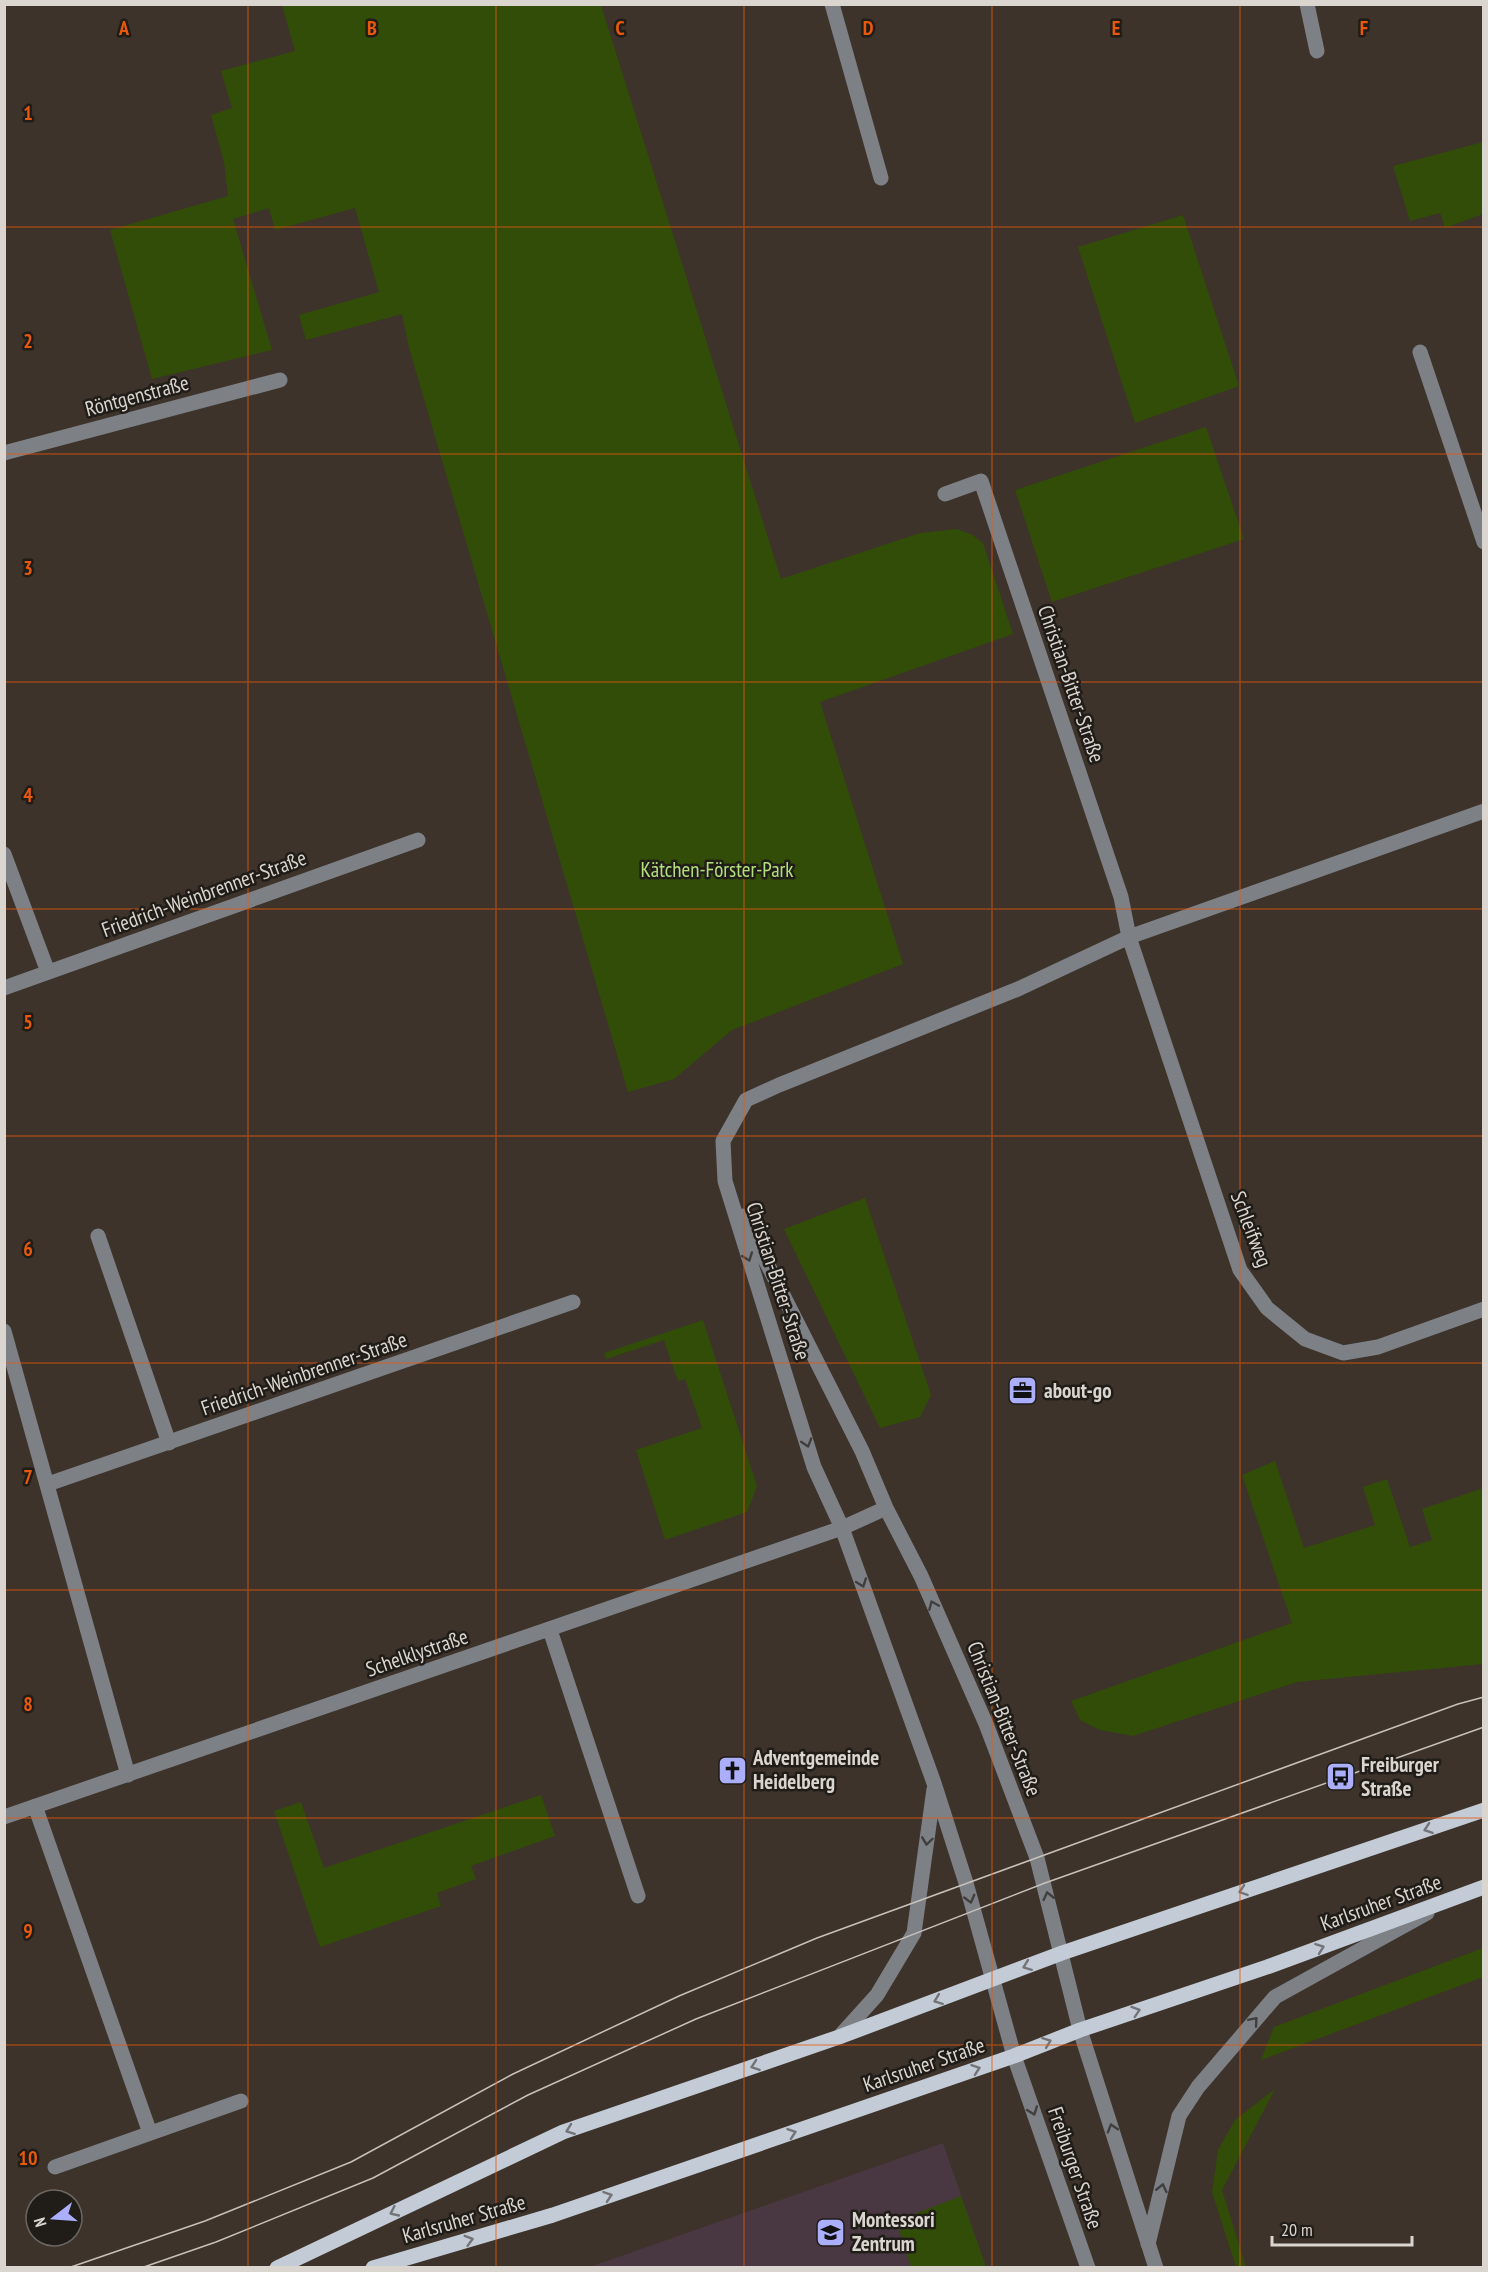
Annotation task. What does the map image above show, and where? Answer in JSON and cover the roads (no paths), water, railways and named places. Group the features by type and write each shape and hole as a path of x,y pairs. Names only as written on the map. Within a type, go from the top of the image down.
{"main road":[{"name":"Karlsruher Straße","path":"277,2268 563,2132 839,2037 1062,1953 1484,1810"},
{"name":"Karlsruher Straße","path":"373,2268 553,2215 1014,2056 1080,2030 1267,1967 1484,1887"}],"street":[{"path":"832,4 881,178"},
{"path":"1307,4 1317,51"},
{"path":"1420,352 1484,542"},
{"name":"Röntgenstraße","path":"4,453 280,380"},
{"name":"Christian-Bitter-Straße","path":"945,494 981,481 1121,897 1130,937"},
{"name":"Christian-Bitter-Straße","path":"993,1979 934,1783 842,1528 814,1467 725,1181 723,1141 746,1100 1036,981 1130,937 1484,811"},
{"name":"Friedrich-Weinbrenner-Straße","path":"4,988 418,840"},
{"path":"4,854 48,972"},
{"name":"Schleifweg","path":"1130,937 1240,1270 1267,1308 1305,1339 1342,1353 1378,1347 1484,1309"},
{"name":"Christian-Bitter-Straße","path":"725,1181 862,1451 886,1508 921,1576 986,1724 1037,1858 1062,1953"},
{"path":"98,1236 169,1443"},
{"name":"Friedrich-Weinbrenner-Straße","path":"48,1484 573,1302"},
{"path":"4,1331 9,1371 48,1484 128,1774"},
{"path":"842,1528 886,1508"},
{"name":"Schelklystraße","path":"4,1817 842,1528"},
{"path":"549,1630 638,1896"},
{"name":"Karlsruher Straße","path":"839,2037 877,1995 914,1933 934,1783"},
{"path":"35,1806 150,2133"},
{"path":"1148,2244 1179,2116 1198,2087 1275,1997 1449,1901"},
{"path":"1062,1953 1080,2030 1156,2268"},
{"name":"Freiburger Straße","path":"993,1979 1014,2056 1088,2268"},
{"path":"55,2167 241,2100"}],"tram line":[{"path":"68,2268 205,2221 351,2162 513,2074 679,1996 817,1938 1458,1704 1484,1697"},
{"path":"141,2268 216,2242 373,2178 528,2095 696,2019 1045,1883 1484,1727"}],"place":[{"name":"about-go","path":"1023,1391"},
{"name":"Adventgemeinde Heidelberg","path":"732,1770"},
{"name":"Freiburger Straße","path":"1340,1777"},
{"name":"Montessori Zentrum","path":"831,2232"}],"park label":[{"name":"Kätchen-Förster-Park","path":"717,870"}]}
